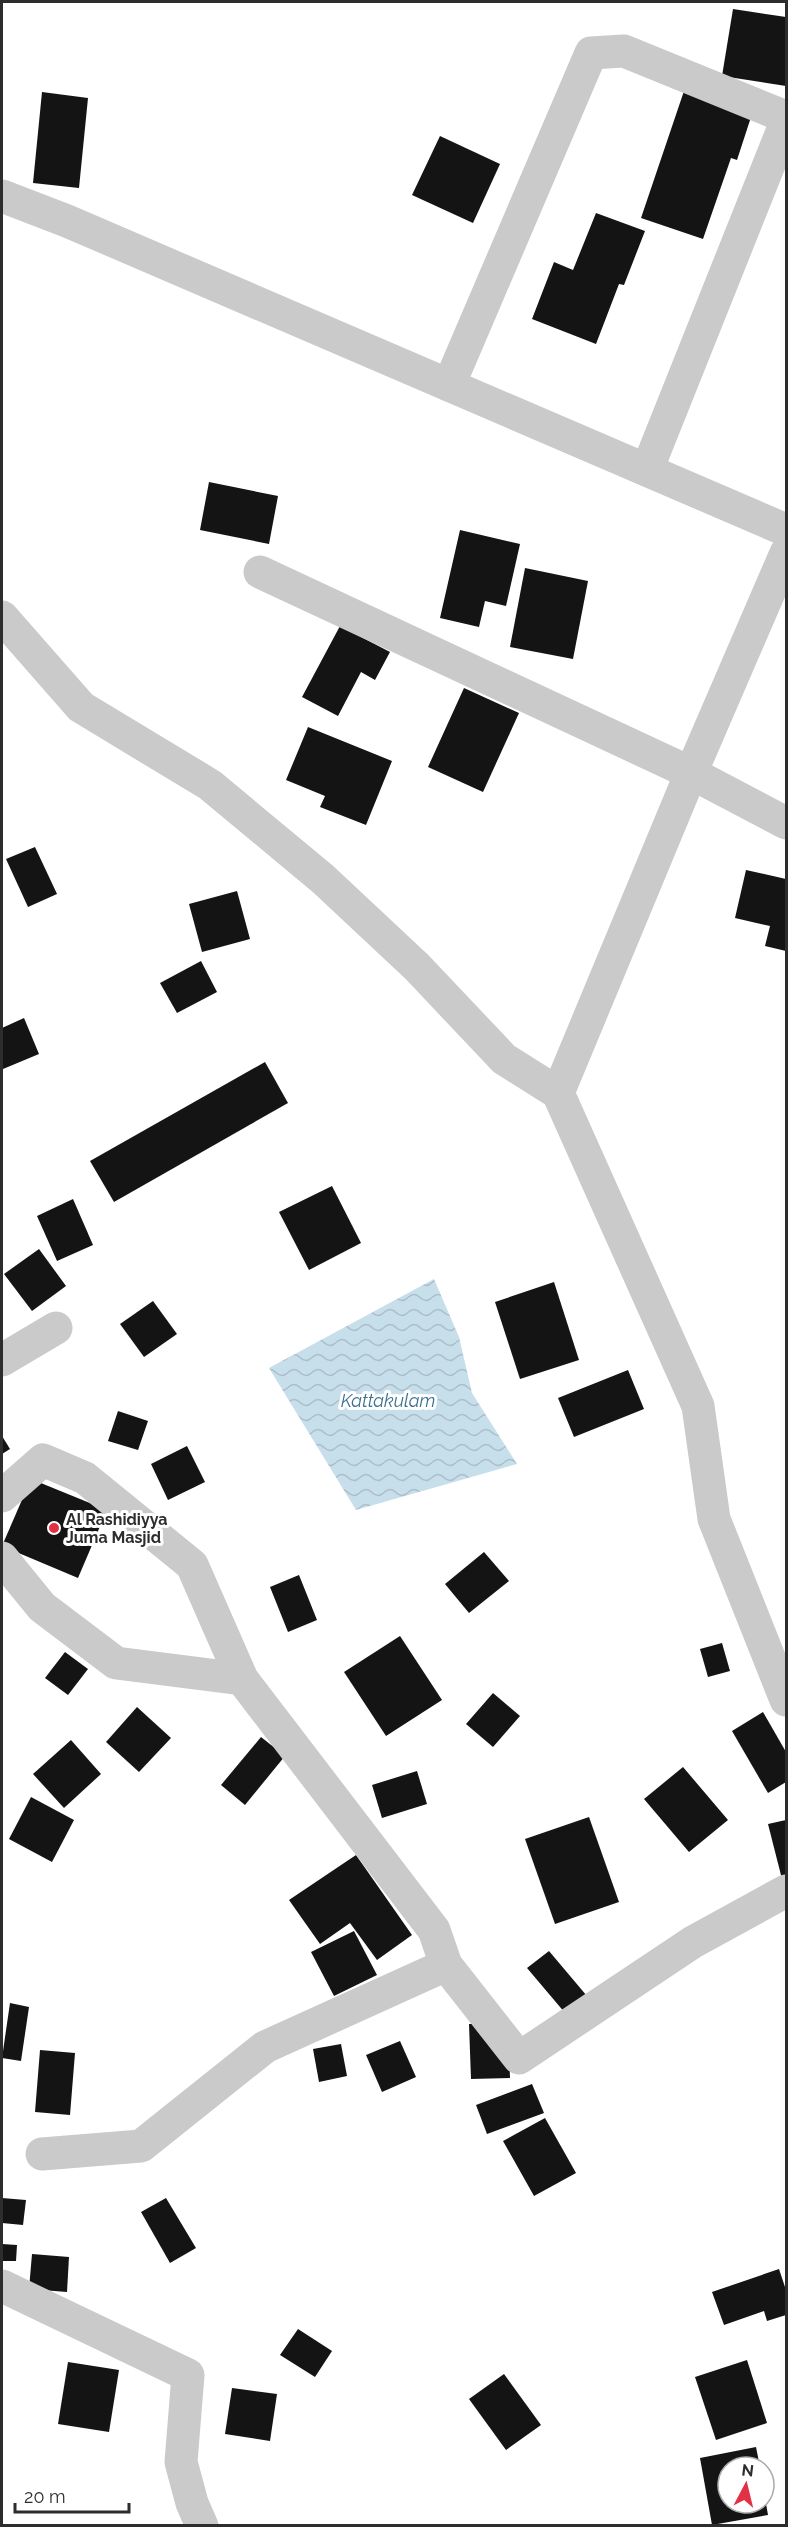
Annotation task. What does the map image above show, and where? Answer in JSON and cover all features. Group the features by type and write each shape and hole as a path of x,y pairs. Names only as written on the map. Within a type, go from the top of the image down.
{"street":[{"path":"449,385 591,53 624,51 786,117"},
{"path":"647,470 786,122"},
{"path":"2,196 67,221 786,530"},
{"path":"558,1093 691,772 786,553"},
{"path":"260,572 691,772 786,823"},
{"path":"2,617 81,707 210,785 323,879 391,943 504,1059 558,1093 698,1406 714,1519 786,1700"},
{"path":"2,1360 56,1328"},
{"path":"2,1496 43,1460 85,1478 192,1565 242,1679 434,1930 446,1965 519,2058 693,1942 786,1891"},
{"path":"2,1558 42,1607 116,1664 242,1679"},
{"path":"42,2154 141,2146 265,2047 446,1965"},
{"path":"2,2286 146,2357 188,2374 181,2462 192,2503 202,2526"}],"water":[{"name":"Kattakulam","path":"434,1279 459,1337 472,1393 517,1464 356,1510 269,1368"}],"building":[{"path":"733,9 786,17 786,86 722,76"},
{"path":"684,91 752,114 737,160 731,158 703,239 641,218"},
{"path":"42,92 88,98 79,188 33,183"},
{"path":"440,136 500,164 473,223 412,195"},
{"path":"596,213 645,231 624,285 619,284 596,344 532,319 554,262 573,270"},
{"path":"209,482 278,496 269,544 200,530"},
{"path":"460,530 520,544 506,606 485,601 479,627 440,618"},
{"path":"525,568 588,581 573,659 510,647"},
{"path":"340,626 390,652 375,680 361,672 338,716 302,697"},
{"path":"464,688 519,713 483,792 428,767"},
{"path":"308,727 392,761 366,825 320,807 325,796 286,780"},
{"path":"35,847 57,894 28,907 6,859"},
{"path":"746,870 786,879 786,951 765,946 770,926 735,918"},
{"path":"237,891 250,939 202,952 189,904"},
{"path":"201,961 217,992 177,1013 160,983"},
{"path":"24,1018 39,1054 3,1069 2,1028"},
{"path":"265,1062 288,1103 114,1202 90,1161"},
{"path":"332,1186 361,1243 309,1270 279,1212"},
{"path":"73,1199 93,1245 57,1261 37,1216"},
{"path":"39,1249 66,1286 32,1311 4,1274"},
{"path":"554,1282 579,1360 520,1379 495,1302"},
{"path":"153,1301 177,1334 144,1357 120,1324"},
{"path":"628,1370 644,1409 574,1437 558,1398"},
{"path":"118,1411 148,1421 138,1450 108,1441"},
{"path":"2,1436 10,1449 2,1454"},
{"path":"187,1446 205,1482 168,1500 151,1464"},
{"name":"Al Rashidiyya Juma Masjid","path":"31,1479 107,1510 78,1578 2,1546"},
{"path":"484,1552 509,1581 469,1613 445,1584"},
{"path":"299,1575 317,1620 288,1632 270,1587"},
{"path":"400,1636 442,1700 386,1736 344,1672"},
{"path":"722,1643 730,1671 708,1677 700,1649"},
{"path":"65,1652 88,1669 68,1695 45,1678"},
{"path":"493,1693 520,1716 493,1747 466,1724"},
{"path":"137,1707 171,1738 139,1772 106,1742"},
{"path":"763,1712 786,1752 786,1782 768,1793 732,1731"},
{"path":"261,1737 285,1756 245,1805 221,1785"},
{"path":"71,1740 101,1774 64,1808 33,1774"},
{"path":"683,1767 728,1820 689,1852 644,1799"},
{"path":"417,1771 427,1804 382,1818 372,1785"},
{"path":"31,1797 74,1820 52,1862 9,1839"},
{"path":"589,1817 619,1902 555,1924 525,1839"},
{"path":"786,1820 786,1887 784,1887 768,1824"},
{"path":"356,1855 412,1935 377,1960 350,1923 320,1944 289,1900"},
{"path":"354,1931 377,1975 334,1996 311,1952"},
{"path":"549,1951 592,2002 571,2020 527,1968"},
{"path":"10,2003 29,2007 21,2061 2,2058"},
{"path":"508,2023 510,2078 471,2079 469,2024"},
{"path":"400,2041 416,2077 382,2092 366,2055"},
{"path":"341,2044 347,2076 319,2082 313,2049"},
{"path":"40,2050 75,2053 70,2115 35,2112"},
{"path":"532,2084 544,2113 487,2134 476,2105"},
{"path":"545,2118 576,2173 534,2196 503,2141"},
{"path":"2,2198 26,2200 23,2225 2,2223"},
{"path":"166,2198 196,2248 170,2263 141,2212"},
{"path":"2,2244 17,2245 16,2261 2,2261"},
{"path":"32,2254 69,2257 67,2292 29,2289"},
{"path":"779,2269 786,2290 786,2315 767,2321 764,2311 724,2325 712,2292"},
{"path":"298,2329 332,2351 315,2377 280,2355"},
{"path":"747,2360 767,2423 716,2440 695,2377"},
{"path":"68,2362 119,2370 109,2432 58,2424"},
{"path":"504,2374 541,2425 506,2450 469,2399"},
{"path":"232,2388 277,2394 270,2441 225,2434"},
{"path":"756,2447 758,2455 716,2455 716,2515 768,2515 712,2525 700,2458"}],"place":[{"name":"Al Rashidiyya Juma Masjid","path":"54,1528"}]}
